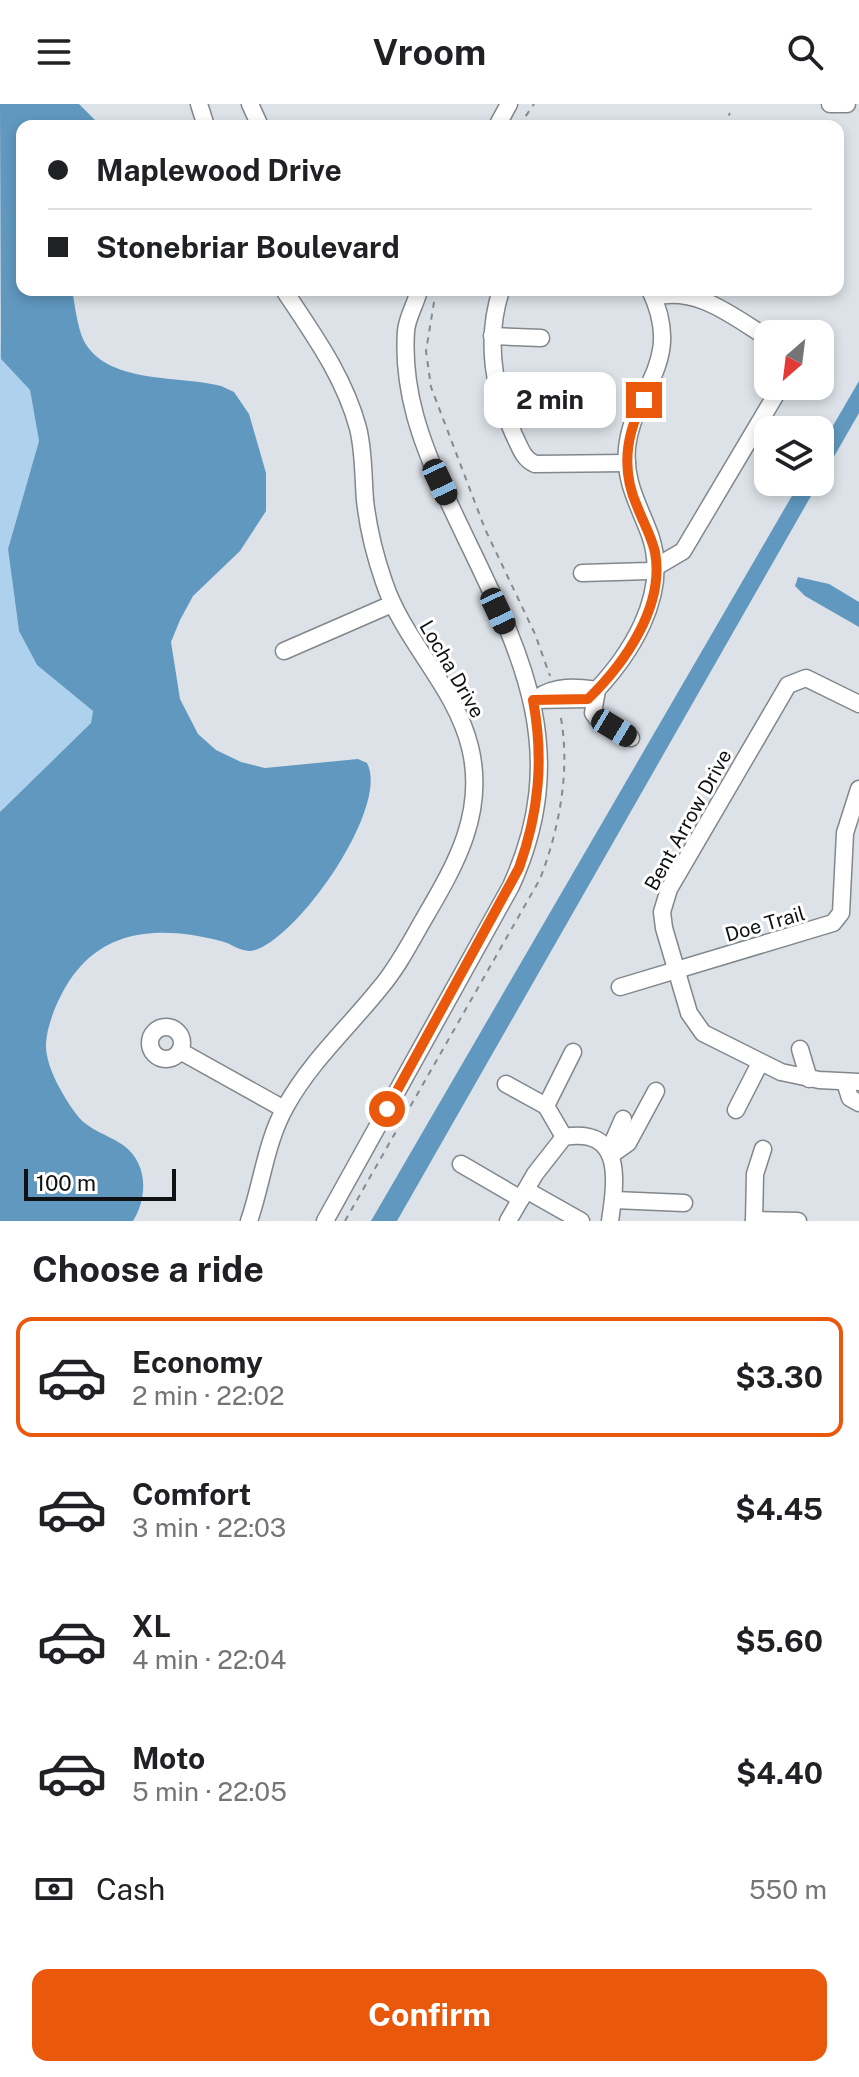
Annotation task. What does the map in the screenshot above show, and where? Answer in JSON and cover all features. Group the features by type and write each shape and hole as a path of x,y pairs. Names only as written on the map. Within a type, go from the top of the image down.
{"street":[{"path":"830,104 847,104"},
{"name":"Locha Drive","path":"249,1221 284,1109 316,1059 364,1007 399,962 454,867 471,823 473,763 464,726 392,604 370,532 362,450 350,405 325,351 288,296"},
{"path":"325,1221 519,868 532,828 540,785 538,728 522,663 415,420 405,345 406,325 417,296"},
{"path":"500,296 492,336 498,393 528,462 627,463"},
{"path":"533,700 588,699 646,619 655,588 656,566 651,539 632,494 627,463 631,430 652,385 661,354 660,321 653,296"},
{"path":"693,296 754,330"},
{"path":"492,336 541,338"},
{"path":"582,573 632,573 677,556 693,538 773,400"},
{"path":"284,651 392,604"},
{"name":"Bent Arrow Drive","path":"852,1082 809,1079 760,1063 709,1037 694,1023 663,920 666,896 788,685 806,678 859,704"},
{"path":"597,690 593,704 597,718 631,738"},
{"name":"Doe Trail","path":"620,987 827,927 838,919 845,833 859,789"},
{"path":"800,1049 809,1079"},
{"path":"180,1051 284,1109"},
{"path":"546,1106 573,1052"},
{"path":"736,1110 760,1063"},
{"path":"852,1082 850,1098 859,1103"},
{"path":"506,1084 546,1106 564,1137"},
{"path":"610,1153 628,1143 656,1091"},
{"path":"610,1153 623,1119"},
{"path":"564,1137 594,1138 610,1153 615,1168 610,1221"},
{"path":"508,1221 564,1137"},
{"path":"763,1149 755,1174 754,1221 798,1221"},
{"path":"461,1164 581,1221"},
{"path":"614,1200 684,1203"}],"path":[{"path":"726,120 730,113"},
{"path":"435,296 426,351 431,387 485,529 535,634 551,680"}],"shaded area":[{"path":"0,104 79,104 95,120 16,120 16,296 73,296 83,339 94,354 108,364 145,376 221,386 234,392 249,414 266,473 266,511 240,551 193,596 171,642 180,699 198,734 216,750 241,762 265,768 358,759 367,763 371,783 366,808 354,837 336,867 295,921 274,940 251,951 184,934 128,937 95,953 74,974 62,993 47,1034 47,1053 52,1072 61,1091 82,1120 123,1145 137,1161 143,1191 133,1221 0,1221 0,812 91,723 93,711 37,665 19,631 8,549 39,441 30,390 1,359"},
{"path":"0,327 1,359 30,390 39,441 8,549 19,631 37,665 93,711 91,723 0,812"},
{"path":"859,381 859,413 834,457 834,424"},
{"path":"792,496 811,496 397,1221 371,1221"},
{"path":"798,577 829,584 859,602 859,627 805,596 795,586"}],"route":[{"path":"387,1109 511,886 529,841 540,785 538,728 533,700 588,699 646,619 656,580 655,554 632,494 627,463 631,430 644,400"}]}
